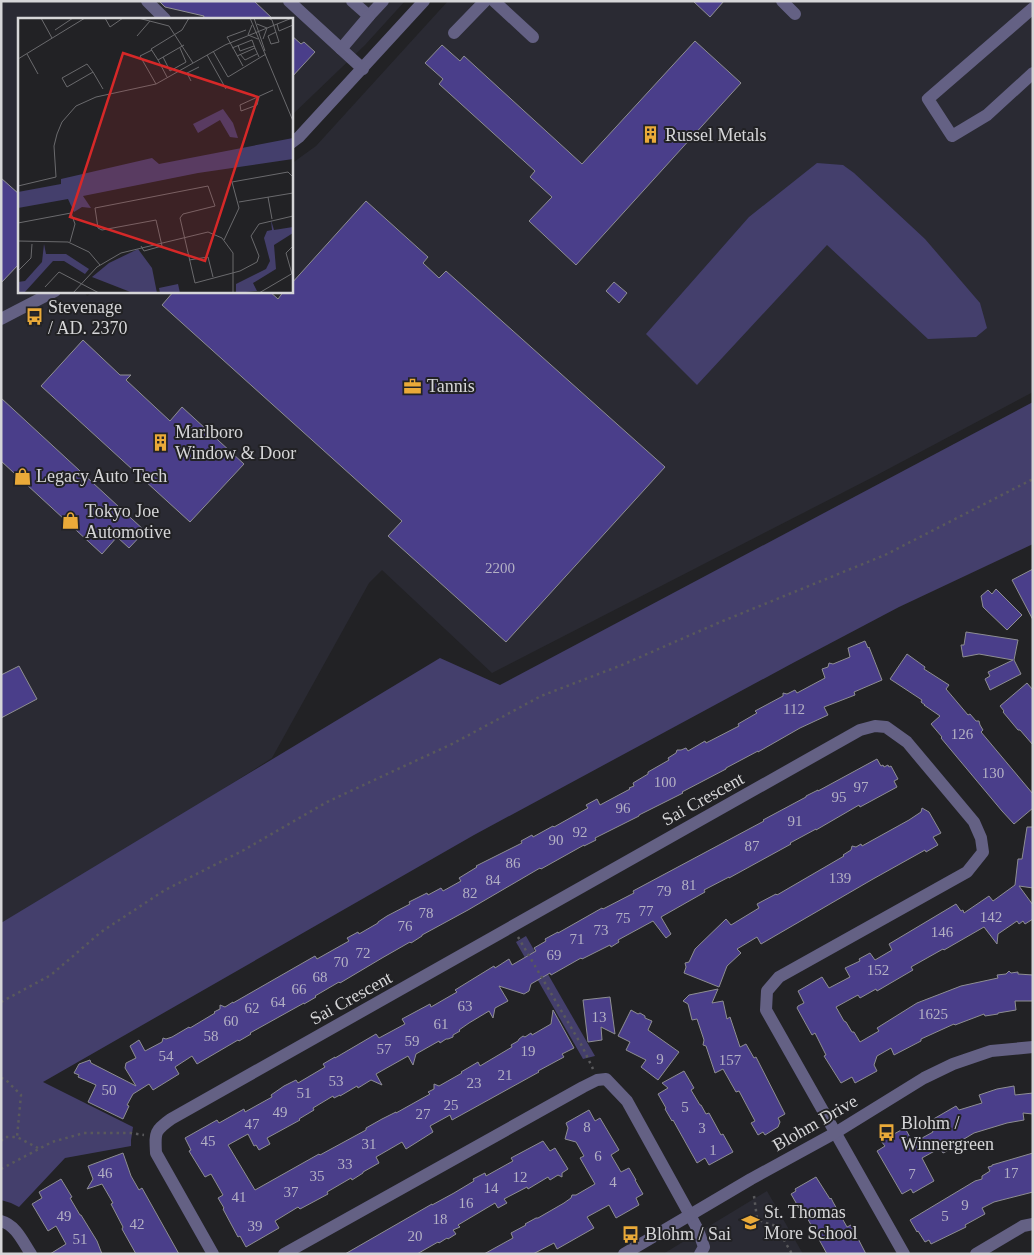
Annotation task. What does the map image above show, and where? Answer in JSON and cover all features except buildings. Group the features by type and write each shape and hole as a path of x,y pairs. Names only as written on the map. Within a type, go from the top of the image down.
{"street":[{"path":"147,1 164,18"},
{"path":"290,1 363,69"},
{"path":"352,1 369,16"},
{"path":"341,49 383,1"},
{"path":"294,138 363,69 424,1"},
{"path":"454,33 485,1"},
{"path":"494,1 533,37"},
{"path":"782,1 795,14"},
{"path":"1033,8 928,99 952,136 987,115 1033,73"},
{"path":"1,319 53,292"},
{"name":"Sai Crescent","path":"155,1136 160,1127 171,1119 860,730 875,726 886,728 907,742 974,822 981,838 983,852 966,872 779,977 767,991 766,1010 835,1133"},
{"name":"Blohm Drive","path":"624,1254 835,1133 924,1078 952,1064 991,1051 1033,1047"},
{"path":"284,1254 583,1086 597,1080 606,1079 627,1100 690,1215 704,1247 700,1254"},
{"path":"835,1133 904,1254"},
{"path":"155,1136 156,1153 213,1254"},
{"path":"1,1221 18,1234 31,1254"},
{"path":"976,1254 1023,1226 1033,1224"}],"path":[{"path":"1,1002 50,975 101,932 165,890 244,850 327,802 454,743 541,696 622,665 718,623 885,555 1033,479"},
{"path":"512,927 582,1046 597,1080"},
{"path":"1,1078 5,1079 21,1095 17,1136"},
{"path":"1,1169 52,1142 84,1133 155,1136"},
{"path":"1,1141 5,1137 17,1136 38,1149"},
{"path":"754,1196 757,1218 776,1226 792,1254"}],"shaded area":[{"path":"1,1 405,1 365,45 292,115 292,18 18,18 18,292 85,292 87,296 93,292 292,292 292,163 316,146 448,1 1033,1 1033,392 875,476 492,673 382,570 369,583 272,758 1,930"},
{"path":"817,163 843,165 925,239 980,303 987,328 976,337 928,339 827,245 697,385 646,334 749,217"},
{"path":"1033,402 1033,544 899,607 474,835 43,1082 133,1127 131,1146 65,1158 19,1207 1,1200 1,923 440,658 500,685"},
{"path":"526,936 595,1056 583,1059 516,942"},
{"name":"St. Thomas More School","path":"767,1191 803,1254 663,1254"}],"place":[{"name":"Russel Metals","path":"651,135"},
{"name":"Stevenage / AD. 2370","path":"34,317"},
{"name":"Tannis","path":"413,386"},
{"name":"Marlboro Window & Door","path":"161,442"},
{"name":"Legacy Auto Tech","path":"22,476"},
{"name":"Tokyo Joe Automotive","path":"71,521"},
{"name":"Blohm / Winnergreen","path":"887,1133"},
{"name":"St. Thomas More School","path":"750,1222"},
{"name":"Blohm / Sai","path":"631,1234"}]}
